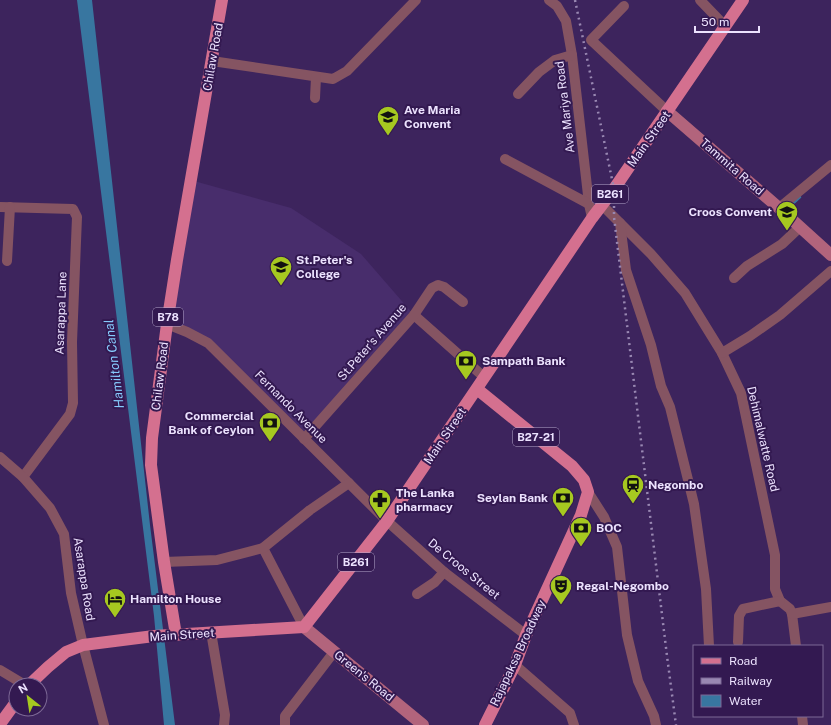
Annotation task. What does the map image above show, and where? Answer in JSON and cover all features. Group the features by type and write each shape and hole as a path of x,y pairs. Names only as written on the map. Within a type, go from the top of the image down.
{"main road":[{"name":"Chilaw Road","path":"176,635 164,562 151,465 152,438 167,324 222,0"},
{"name":"Main Street","path":"37,677 66,652 83,646 154,636 304,627 388,521 592,218 668,111 743,0"},
{"name":"B27-21","path":"477,389 572,466 584,480 588,492"},
{"name":"Rajapaksa Broadway","path":"485,725 515,665 526,635 581,515 588,492"},
{"path":"1,722 8,713"}],"street":[{"path":"212,61 333,79 347,71 416,0"},
{"name":"Ave Mariya Road","path":"549,0 557,6 566,21 572,55 589,204 592,218"},
{"path":"700,0 725,26"},
{"path":"624,6 591,40 668,111"},
{"path":"518,94 539,72 555,60 572,55"},
{"path":"315,98 316,77"},
{"name":"Tammita Road","path":"668,111 779,208 831,256"},
{"path":"505,159 589,204"},
{"path":"779,208 831,165"},
{"name":"Dehimalwatte Road","path":"602,205 651,254 685,293 722,353 741,394 774,555 775,589 780,601 790,609 792,614"},
{"path":"5,207 7,261"},
{"name":"Asarappa Lane","path":"5,207 73,209 77,217 72,342 73,403 70,414 23,476"},
{"path":"620,223 626,270 651,345 661,386 670,407 694,504 706,589 709,645"},
{"path":"734,278 747,266 782,244 800,227"},
{"path":"722,353 780,315 831,271"},
{"name":"St.Peter's Avenue","path":"304,439 414,314 432,288 438,285 444,287 463,302"},
{"path":"414,314 484,377"},
{"name":"Fernando Avenue","path":"167,324 208,342 388,521"},
{"name":"Asarappa Road","path":"0,457 23,476 50,508 64,534 71,593 83,646 104,725"},
{"path":"164,562 217,560 263,548 310,510 349,483"},
{"path":"588,492 604,517 617,547 627,635 638,681 654,716 656,725"},
{"name":"De Croos Street","path":"388,521 444,572 526,635"},
{"path":"263,548 304,627"},
{"path":"416,594 435,582 444,572"},
{"path":"738,642 739,616 743,609 780,601"},
{"path":"796,645 792,614 831,606"},
{"name":"Green's Road","path":"304,627 423,725"},
{"path":"211,632 225,716 224,725"},
{"path":"285,725 285,716 334,652"},
{"path":"515,665 570,713 574,725"},
{"path":"0,670 12,677"}],"shaded area":[{"name":"St.Peter's College","path":"194,181 291,208 361,254 414,315 304,439 208,343 167,324"}],"water":[{"path":"77,0 92,0 150,525 175,725 164,725 154,616"}],"waterway":[{"path":"788,210 787,209 800,197"}],"railway":[{"path":"575,0 614,189 614,217 676,725"}],"place":[{"name":"Ave Maria Convent","path":"388,136"},
{"name":"Croos Convent","path":"787,232"},
{"name":"St.Peter's College","path":"281,286"},
{"name":"Sampath Bank","path":"466,380"},
{"name":"Commercial Bank of Ceylon","path":"270,442"},
{"name":"Negombo","path":"633,504"},
{"name":"Seylan Bank","path":"563,518"},
{"name":"The Lanka pharmacy","path":"380,520"},
{"name":"BOC","path":"581,548"},
{"name":"Regal-Negombo","path":"561,606"},
{"name":"Hamilton House","path":"115,618"}],"water label":[{"name":"Hamilton Canal","path":"114,364"}]}
